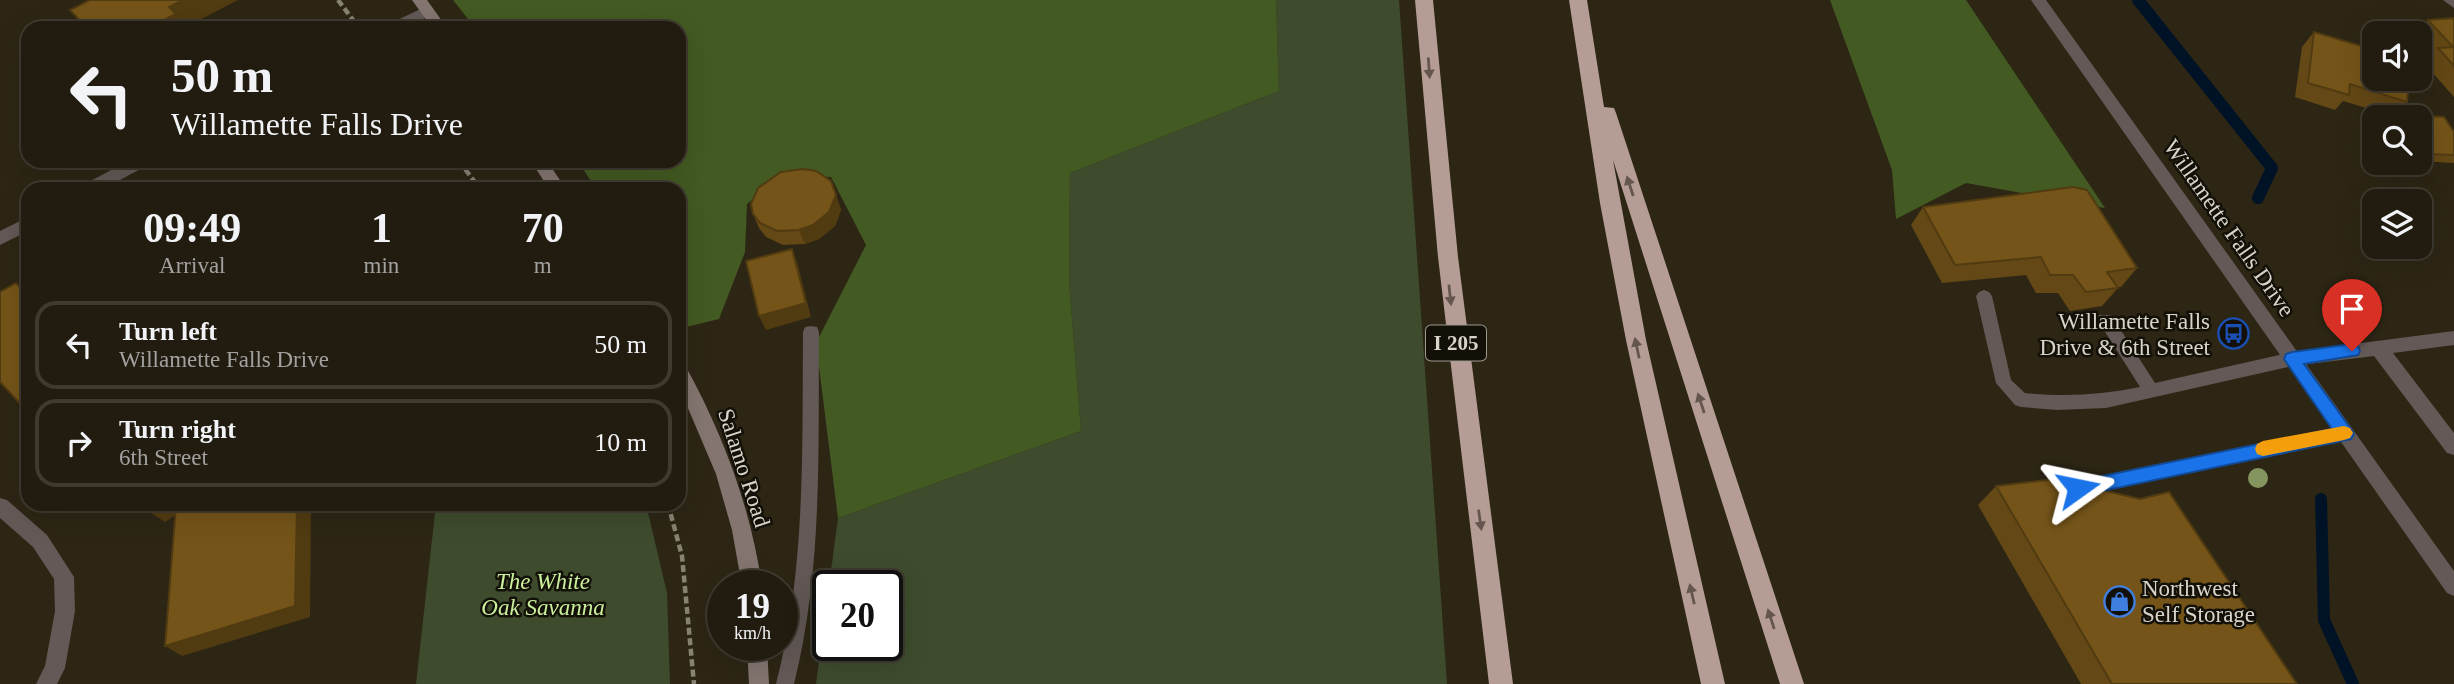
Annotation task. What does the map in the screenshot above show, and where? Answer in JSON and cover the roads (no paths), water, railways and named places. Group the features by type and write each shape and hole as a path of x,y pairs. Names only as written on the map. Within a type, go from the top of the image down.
{"highway":[{"name":"I 205","path":"1424,0 1434,135 1453,322 1501,684"},
{"path":"1578,0 1636,340 1713,684"},
{"path":"1586,51 1792,684"}],"main road":[{"path":"423,5 435,21"},
{"name":"Salamo Road","path":"686,384 724,470 748,570"},
{"path":"758,661 759,684"}],"street":[{"name":"Willamette Falls Drive","path":"2038,0 2454,587"},
{"path":"403,21 423,5"},
{"path":"102,182 129,168"},
{"path":"0,239 21,227"},
{"path":"2292,359 2454,338"},
{"path":"2378,347 2454,447"},
{"path":"0,506 40,541 64,577 65,611 55,668 46,684"}],"lane":[{"path":"2449,0 2454,4"},
{"path":"1983,296 2004,383 2021,400 2057,403 2106,401 2292,359"},
{"path":"2105,319 2150,389"},
{"path":"785,684 796,649 807,563 811,332"},
{"path":"2078,488 2345,434"}],"waterway":[{"path":"2138,0 2272,168 2258,198"},
{"path":"2321,499 2324,620 2353,684"}],"place":[{"name":"Willamette Falls Drive & 6th Street","path":"2233,334"},
{"name":"Northwest Self Storage","path":"2119,601"}],"park label":[{"name":"The White Oak Savanna","path":"543,594"}]}
